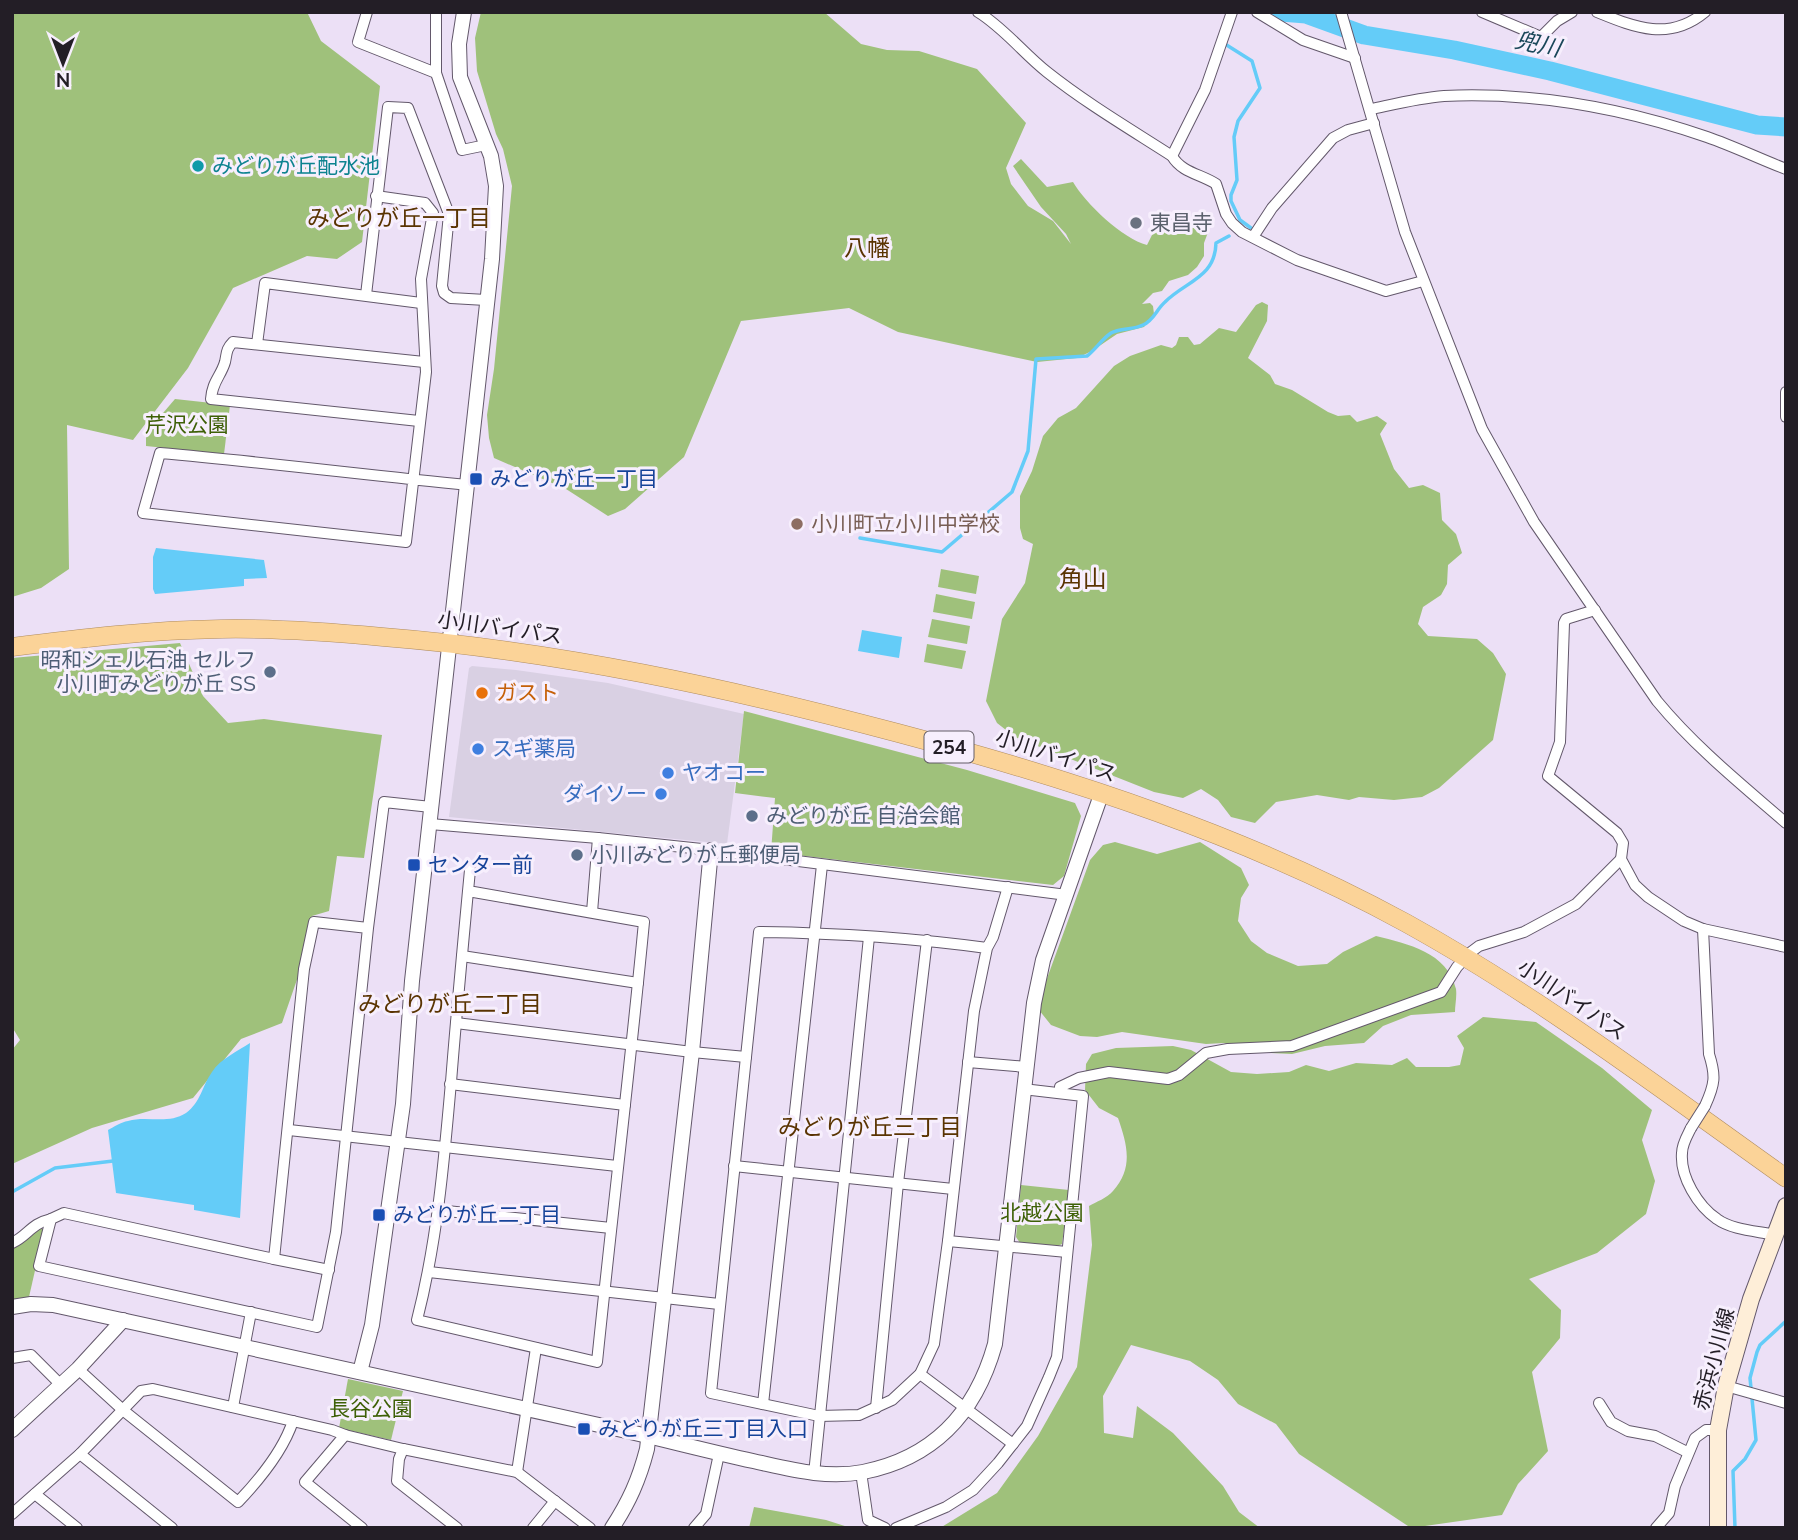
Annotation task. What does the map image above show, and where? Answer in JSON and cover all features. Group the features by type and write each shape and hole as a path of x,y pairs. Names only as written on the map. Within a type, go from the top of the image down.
{"highway":[{"name":"小川バイパス","path":"12,647 153,631 225,629 304,630 448,642 605,666 798,706 960,750 1186,823 1266,855 1405,922 1564,1021 1786,1178"}],"main road":[{"name":"赤浜小川線","path":"1718,1528 1718,1430 1726,1386 1751,1299 1786,1206"}],"street":[{"path":"367,12 358,42 436,73"},
{"path":"436,12 436,73 462,150 486,145"},
{"path":"360,1372 376,1300 404,1104 412,981 492,259 496,187 491,156 460,77 459,44 464,12"},
{"path":"978,12 993,22 1031,60 1074,94 1172,156 1185,170 1216,184 1226,214 1232,223 1253,237 1297,260 1372,288 1385,291 1423,281"},
{"path":"1172,156 1205,90 1232,12"},
{"path":"1257,12 1303,40 1355,58"},
{"path":"1341,12 1399,213 1423,281 1490,447 1534,522 1620,650 1676,725 1712,761 1786,823"},
{"path":"1482,12 1541,37 1557,21 1572,12"},
{"path":"1597,12 1634,27 1653,29 1686,24 1705,12"},
{"path":"1371,109 1444,96 1542,98 1608,109 1678,128 1786,169"},
{"path":"366,295 388,107 408,108 449,214 444,293 451,298 486,300"},
{"path":"1253,237 1272,208 1333,138 1374,123"},
{"path":"376,196 425,203 433,213 422,264 421,303 426,372 419,421 413,480 406,542 143,513 160,453 413,480 468,485"},
{"path":"257,344 265,283 421,303"},
{"path":"419,421 211,399 212,386 225,364 227,348 233,342 424,362"},
{"path":"1786,392 1786,417"},
{"path":"1595,610 1564,622 1560,742 1548,776 1617,833 1623,842 1621,859 1635,885 1648,897 1684,921 1703,929 1786,947"},
{"path":"12,1307 53,1305 814,1474 861,1472 891,1465 937,1440 966,1410 987,1373 995,1344 1031,1023 1043,960 1101,795"},
{"path":"51,1219 39,1266 317,1327 336,1232 384,802 431,807"},
{"path":"430,824 711,850 1067,895"},
{"path":"592,912 598,838"},
{"path":"612,1528 629,1503 640,1478 648,1437 711,850"},
{"path":"1060,1093 1060,1087 1079,1078 1109,1072 1168,1079 1180,1075 1206,1053 1228,1049 1292,1046 1441,992 1465,958 1479,946 1524,932 1576,904 1621,859"},
{"path":"763,1404 822,865"},
{"path":"468,891 644,922 597,1362 417,1320 429,1272 445,1149 450,1084 456,1023 462,956 468,891 470,870"},
{"path":"987,948 927,940 814,932 759,932 711,1393 819,1416 859,1415 892,1400 920,1374 934,1344 974,1011 987,948 1008,887"},
{"path":"274,1259 304,969 314,922 368,928"},
{"path":"1703,929 1709,1054 1714,1081 1683,1144 1682,1165 1699,1202 1717,1219 1727,1224 1775,1235"},
{"path":"814,1474 869,937"},
{"path":"876,1408 898,1183 927,940"},
{"path":"462,956 638,983"},
{"path":"456,1023 746,1057"},
{"path":"968,1062 1026,1067"},
{"path":"450,1084 625,1105"},
{"path":"896,1528 946,1507 973,1490 1027,1426 1057,1357 1083,1096 1023,1089"},
{"path":"289,1130 617,1166"},
{"path":"734,1166 953,1188"},
{"path":"437,1210 611,1228"},
{"path":"12,1243 20,1240 34,1224 64,1213 329,1270"},
{"path":"948,1241 1067,1251"},
{"path":"429,1272 719,1304"},
{"path":"233,1407 251,1312"},
{"path":"12,1430 78,1369 123,1320"},
{"path":"517,1472 536,1348"},
{"path":"12,1358 31,1355 61,1385"},
{"path":"78,1369 124,1411 239,1502 258,1480 289,1432 293,1421"},
{"path":"920,1374 1013,1444"},
{"path":"1726,1386 1786,1403"},
{"path":"12,1514 80,1454 141,1391 153,1389 403,1449 517,1472 590,1528"},
{"path":"1599,1402 1611,1422 1628,1431 1656,1436 1687,1452"},
{"path":"1656,1528 1670,1513 1675,1486 1687,1452 1698,1434 1718,1430"},
{"path":"345,1435 305,1482 362,1528"},
{"path":"403,1449 397,1481 457,1528"},
{"path":"80,1454 172,1528"},
{"path":"694,1528 706,1514 719,1454"},
{"path":"861,1472 868,1520 884,1528"},
{"path":"35,1494 77,1528"},
{"path":"533,1528 555,1501"}],"shaded area":[{"path":"472,666 608,683 744,714 727,844 449,817 469,668"}],"green space":[{"path":"12,12 307,12 321,41 380,86 362,242 337,259 307,256 233,288 188,368 133,440 67,425 69,569 41,588 12,597"},
{"path":"481,12 824,12 861,44 887,50 919,51 977,69 1026,123 1006,168 1011,184 1028,206 1053,221 1071,244 1013,166 1021,159 1047,187 1073,182 1086,200 1106,219 1127,236 1147,245 1159,221 1171,227 1181,210 1187,217 1210,227 1204,243 1204,256 1188,275 1169,281 1162,291 1153,293 1142,304 1150,303 1154,314 1144,327 1117,334 1077,358 1037,362 898,332 849,308 741,321 684,457 625,509 608,516 566,489 494,458 487,415 512,186 503,149 477,71 475,38"},
{"path":"1262,302 1268,305 1267,321 1248,358 1270,375 1275,384 1292,390 1328,412 1338,416 1350,415 1357,422 1377,416 1387,423 1380,434 1394,469 1409,488 1423,485 1440,493 1442,520 1456,534 1462,553 1448,565 1447,584 1441,595 1423,607 1418,624 1428,636 1477,639 1493,653 1506,674 1493,740 1439,788 1422,797 1394,800 1359,797 1349,800 1317,795 1276,802 1255,823 1231,817 1218,800 1201,789 1183,798 1154,792 1015,737 997,723 986,701 1002,619 1025,583 1033,544 1023,539 1020,528 1020,496 1032,471 1043,436 1058,418 1076,408 1114,366 1130,356 1161,345 1172,348 1179,337 1188,337 1194,345 1200,344 1219,328 1236,332 1256,305"},
{"name":"芹沢公園","path":"175,399 230,405 224,454 146,446 146,433"},
{"path":"941,569 979,576 976,594 938,587"},
{"path":"936,594 975,602 972,619 933,612"},
{"path":"932,619 970,626 967,644 928,637"},
{"path":"180,643 203,696 228,723 264,719 382,735 364,858 337,856 329,911 312,916 301,968 282,1023 241,1039 193,1098 92,1128 12,1164 12,1050 20,1040 12,1027 12,658"},
{"path":"927,644 966,651 962,669 924,662"},
{"path":"744,711 967,770 1075,803 1081,816 1064,876 1053,885 771,852 775,798 735,793"},
{"path":"1115,842 1157,854 1200,842 1241,868 1249,885 1241,898 1238,921 1251,941 1267,953 1298,966 1327,964 1343,952 1376,936 1425,952 1444,966 1451,976 1456,989 1455,1012 1411,1015 1383,1026 1364,1043 1325,1046 1292,1054 1247,1052 1224,1043 1206,1044 1122,1032 1097,1037 1080,1036 1051,1025 1039,1010 1045,984 1090,860 1103,845"},
{"path":"1483,1017 1536,1022 1602,1068 1652,1110 1642,1140 1655,1181 1646,1214 1597,1253 1529,1279 1561,1310 1560,1338 1532,1372 1548,1451 1518,1484 1502,1515 1411,1528 1299,1454 1276,1424 1238,1404 1218,1380 1190,1361 1131,1345 1103,1396 1104,1433 1133,1438 1137,1406 1173,1433 1223,1486 1239,1512 1260,1528 940,1528 997,1493 1038,1436 1077,1367 1092,1245 1089,1206 1108,1196 1120,1182 1127,1156 1118,1118 1099,1108 1085,1090 1086,1064 1092,1054 1116,1048 1173,1046 1191,1050 1231,1072 1257,1074 1289,1072 1306,1065 1329,1071 1356,1063 1392,1065 1407,1058 1416,1067 1449,1067 1460,1065 1464,1048 1457,1036"},
{"name":"北越公園","path":"1021,1185 1069,1190 1062,1244 1020,1243 1016,1237"},
{"path":"39,1225 44,1231 29,1297 12,1300 12,1245"},
{"name":"長谷公園","path":"348,1379 403,1391 391,1440 339,1428"},
{"path":"754,1507 826,1520 851,1528 749,1528"}],"water":[{"path":"156,548 264,560 267,578 244,579 244,586 155,594 153,557"},
{"path":"862,630 902,637 899,658 858,651"},
{"path":"250,1043 240,1218 194,1210 194,1205 116,1193 108,1130 135,1119 164,1119 186,1113 195,1104 215,1067"}],"waterway":[{"name":"兜川","path":"1281,12 1306,14 1364,35 1454,50 1550,71 1757,125 1786,127"},
{"path":"1225,44 1252,61 1260,88 1238,121 1234,137 1237,180 1231,201 1240,220 1251,228"},
{"path":"860,538 942,552 1012,492 1028,451 1036,359 1087,356 1111,333 1147,323 1165,302 1205,272 1211,264 1216,243 1229,236"},
{"path":"12,1192 55,1168 113,1161"},
{"path":"1735,1528 1733,1471 1745,1459 1756,1440 1750,1378 1760,1345 1786,1321"}],"place":[{"name":"みどりが丘配水池","path":"198,166"},
{"name":"東昌寺","path":"1136,223"},
{"name":"みどりが丘一丁目","path":"476,479"},
{"name":"小川町立小川中学校","path":"797,524"},
{"name":"昭和シェル石油 セルフ 小川町みどりが丘 SS","path":"270,672"},
{"name":"ガスト","path":"482,693"},
{"name":"スギ薬局","path":"478,749"},
{"name":"ヤオコー","path":"668,773"},
{"name":"ダイソー","path":"661,794"},
{"name":"みどりが丘 自治会館","path":"752,816"},
{"name":"小川みどりが丘郵便局","path":"577,855"},
{"name":"センター前","path":"414,865"},
{"name":"みどりが丘二丁目","path":"379,1215"},
{"name":"みどりが丘三丁目入口","path":"584,1429"}],"district":[{"name":"みどりが丘一丁目","path":"399,218"},
{"name":"八幡","path":"867,248"},
{"name":"角山","path":"1083,579"},
{"name":"みどりが丘二丁目","path":"450,1004"},
{"name":"みどりが丘三丁目","path":"870,1127"}]}
